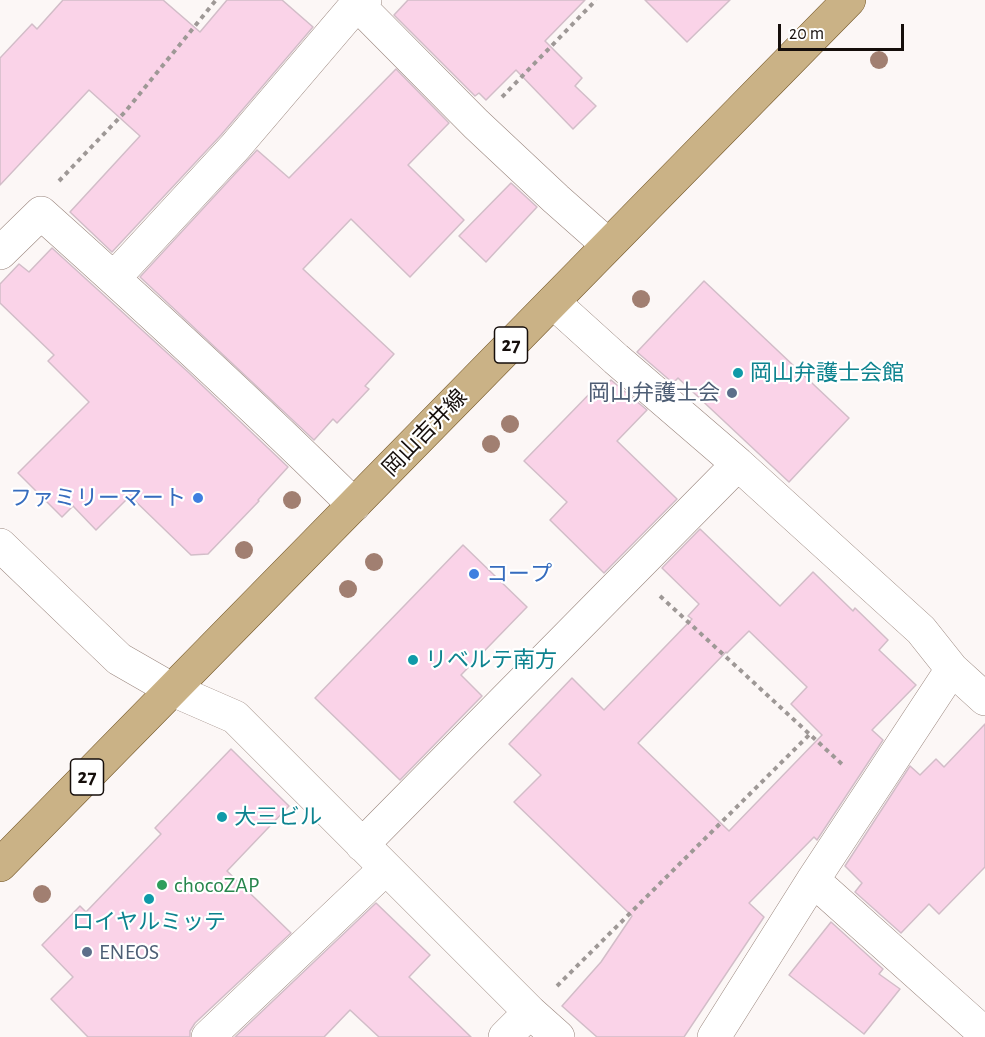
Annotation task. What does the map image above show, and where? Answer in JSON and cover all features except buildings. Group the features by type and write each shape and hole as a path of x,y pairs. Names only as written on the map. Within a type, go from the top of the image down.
{"main road":[{"name":"岡山吉井線","path":"0,865 849,0"}],"street":[{"path":"114,278 235,147 354,4 476,124 608,246"},
{"path":"0,254 41,213 114,278 354,505"},
{"path":"553,302 738,464 921,630 952,669 985,699"},
{"path":"362,844 738,464"},
{"path":"0,545 119,659 173,690 235,717 530,1012 558,1037"},
{"path":"714,1037 813,880 952,669"},
{"path":"208,1037 386,868"},
{"path":"813,880 985,1034"},
{"path":"505,1037 530,1012"}],"path":[{"path":"41,213 40,202 125,112 216,0"},
{"path":"476,124 596,0"},
{"path":"633,571 871,792"},
{"path":"530,1012 809,735"}],"place":[{"name":"岡山弁護士会館","path":"738,373"},
{"name":"岡山弁護士会","path":"732,393"},
{"name":"ファミリーマート","path":"198,498"},
{"name":"コープ","path":"474,574"},
{"name":"リベルテ南方","path":"413,660"},
{"name":"大三ビル","path":"222,817"},
{"name":"chocoZAP","path":"162,885"},
{"name":"ロイヤルミッテ","path":"149,899"},
{"name":"ENEOS","path":"87,952"}]}
